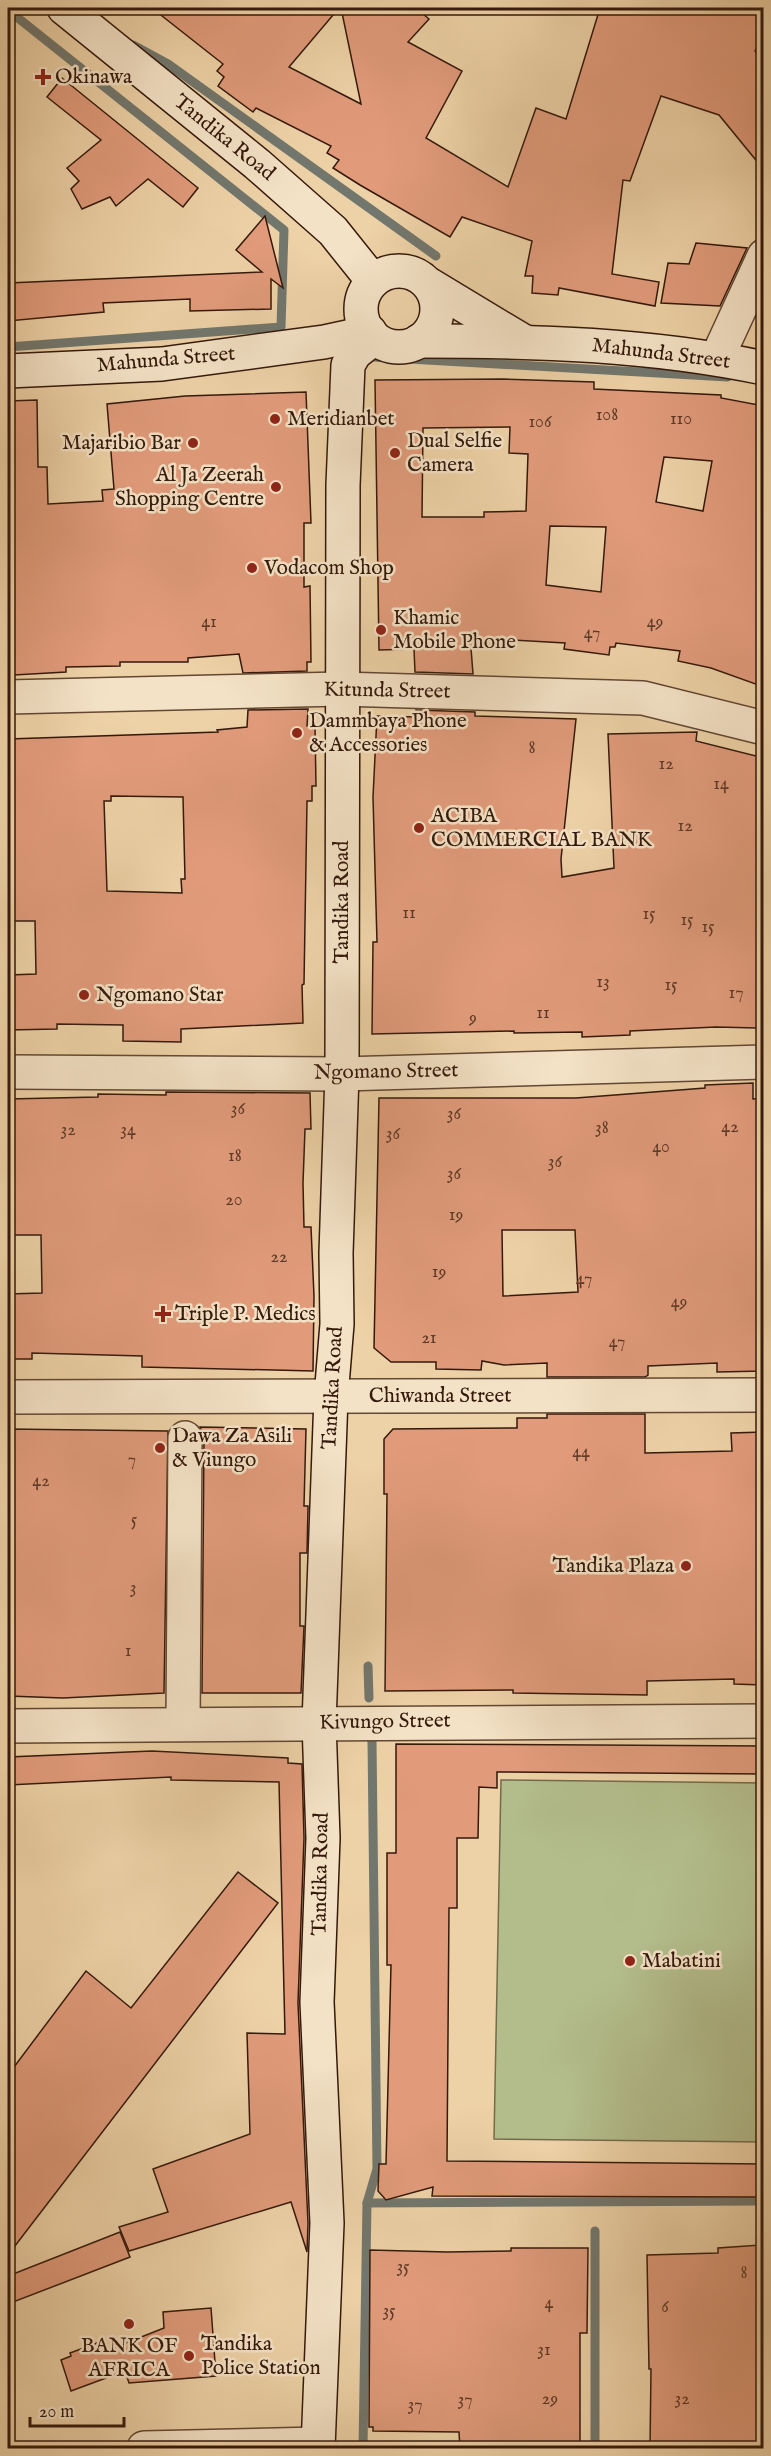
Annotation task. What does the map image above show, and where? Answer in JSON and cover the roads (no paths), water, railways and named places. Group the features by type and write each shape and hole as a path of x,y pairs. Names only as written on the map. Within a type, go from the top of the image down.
{"street":[{"name":"Tandika Road","path":"64,8 257,164 333,231 373,281"},
{"path":"717,358 764,256"},
{"path":"430,285 437,299 437,315 431,330 419,342 404,347 388,346 372,335 365,326 361,310 364,294 373,281 386,273 402,270 418,275 430,285 523,341"},
{"name":"Tandika Road","path":"318,2446 327,2223 317,2002 323,1838 319,1723 331,1397 337,1324 336,1243 342,1074 343,485 348,366 355,354 372,335"},
{"name":"Mahunda Street","path":"8,371 162,364 372,335"},
{"name":"Mahunda Street","path":"419,342 523,341 642,348 717,358 764,368"},
{"name":"Kitunda Street","path":"8,697 341,689 643,698 764,728"},
{"name":"Ngomano Street","path":"8,1072 342,1074 764,1062"},
{"name":"Chiwanda Street","path":"8,1397 764,1395"},
{"path":"183,1724 185,1438"},
{"name":"Kivungo Street","path":"8,1726 764,1721"},
{"path":"144,2448 318,2446"}],"waterway":[{"path":"8,10 284,230 281,327 8,347"},
{"path":"133,45 168,64 436,256"},
{"path":"374,357 728,377"},
{"path":"368,1666 369,1698"},
{"path":"363,2448 367,2203 377,2169 372,1741 369,1735"},
{"path":"367,2203 764,2201"},
{"path":"595,2231 595,2448"}],"place":[{"name":"Okinawa","path":"43,77"},
{"name":"Meridianbet","path":"275,419"},
{"name":"Majaribio Bar","path":"193,443"},
{"name":"Dual Selfie Camera","path":"395,453"},
{"name":"Al Ja Zeerah Shopping Centre","path":"276,487"},
{"name":"Vodacom Shop","path":"252,568"},
{"name":"Khamic Mobile Phone","path":"381,630"},
{"name":"Dammbaya Phone & Accessories","path":"297,733"},
{"name":"ACIBA COMMERCIAL BANK","path":"419,828"},
{"name":"Ngomano Star","path":"84,995"},
{"name":"Triple P. Medics","path":"163,1314"},
{"name":"Dawa Za Asili & Viungo","path":"160,1448"},
{"name":"Tandika Plaza","path":"686,1566"},
{"name":"Mabatini","path":"630,1961"},
{"name":"BANK OF AFRICA","path":"129,2324"},
{"name":"Tandika Police Station","path":"189,2356"}]}
